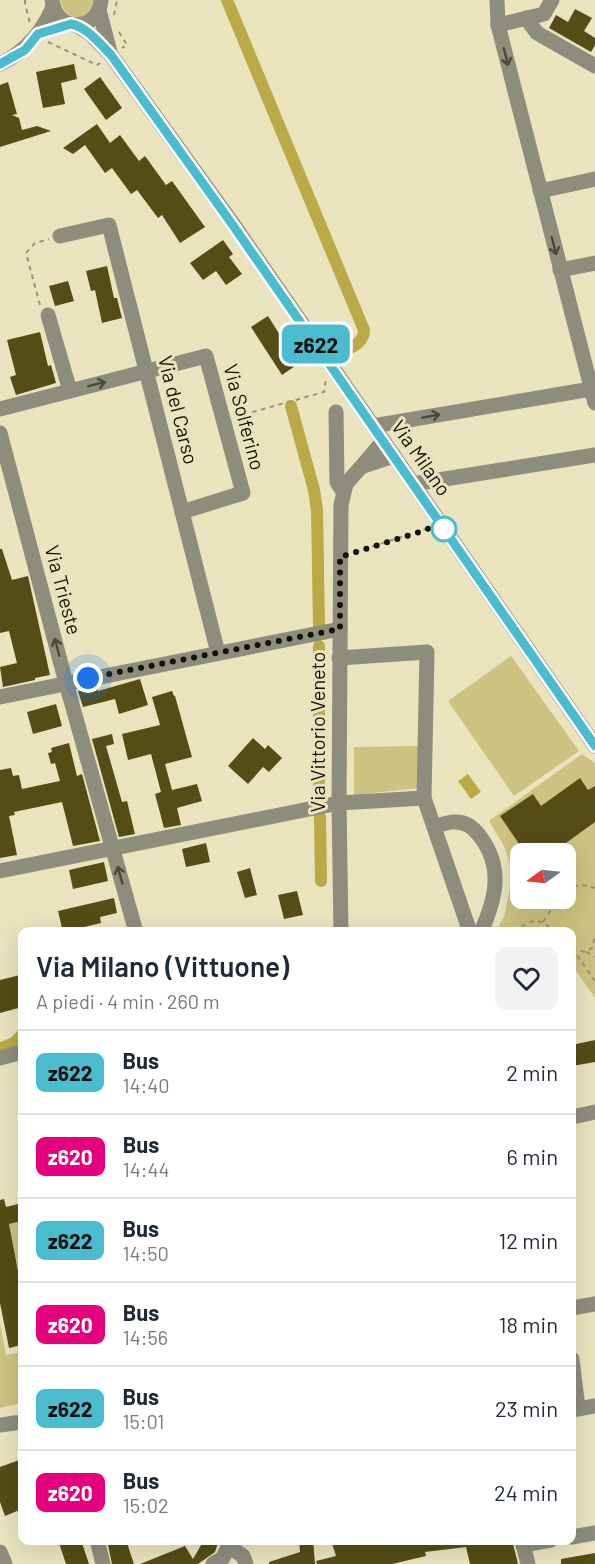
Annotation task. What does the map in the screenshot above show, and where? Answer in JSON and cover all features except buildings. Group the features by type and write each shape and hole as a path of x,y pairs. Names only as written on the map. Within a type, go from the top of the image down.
{"street":[{"path":"373,426 593,396 588,349 560,270 498,25 497,0"},
{"path":"498,25 544,14 552,0"},
{"path":"38,34 87,23 101,3"},
{"path":"101,3 111,55"},
{"path":"0,64 25,50 38,34 53,4"},
{"path":"53,4 63,21 89,33 111,55"},
{"path":"526,18 537,33 595,66"},
{"name":"Via Milano","path":"111,55 334,369 595,746"},
{"path":"540,191 595,179"},
{"name":"Via del Carso","path":"60,236 109,225 218,653"},
{"path":"560,270 595,263"},
{"path":"48,315 70,391"},
{"name":"Via Solferino","path":"0,409 207,356 243,493 182,512"},
{"path":"336,412 337,482 343,492"},
{"name":"Via Trieste","path":"0,433 66,683 135,927"},
{"name":"Via Vittorio Veneto","path":"341,927 339,658 341,505 343,492 352,475 383,441"},
{"path":"413,484 595,455"},
{"path":"361,466 394,456"},
{"path":"0,697 340,629"},
{"path":"339,658 427,652 424,798 468,927"},
{"path":"0,871 339,803 424,798"},
{"path":"434,826 456,821 472,826 486,844 494,864 496,884 493,905 483,927"},
{"path":"0,1058 18,1053"},
{"path":"576,1116 595,1112"},
{"path":"576,1307 595,1304"},
{"path":"576,1409 595,1406"},
{"path":"0,1425 18,1423"},
{"path":"576,1536 595,1533"},
{"path":"98,1545 103,1564"},
{"path":"213,1564 223,1558 230,1545"},
{"path":"231,1545 243,1556 246,1564"},
{"path":"523,1545 528,1564"},
{"path":"0,1552 5,1564"}],"path":[{"path":"26,0 30,25 38,34"},
{"path":"48,315 41,308 26,254 35,243 60,236"},
{"path":"224,421 324,392 326,375 334,369"},
{"path":"340,557 426,530 440,522"},
{"path":"576,886 595,888"},
{"path":"543,922 552,909"},
{"path":"521,927 531,920 543,922 549,927"},
{"path":"586,952 593,947 595,935"},
{"path":"576,950 595,957"},
{"path":"576,955 595,981"}],"shaded area":[{"path":"60,0 93,0 87,13 77,17 67,13"},
{"path":"511,656 579,751 514,796 448,701"},
{"path":"420,746 420,788 354,795 354,747"},
{"path":"582,754 595,763 595,998 576,971 576,927 498,927 504,917 510,888 510,909 576,909 576,843 510,843 510,864 505,848 489,821"},
{"path":"468,774 481,792 471,799 458,781"},
{"path":"18,1222 18,1271 9,1224"},
{"path":"0,1323 6,1355 18,1353 18,1404 0,1408"}],"waterway":[{"path":"227,0 364,330 359,342 338,355"},
{"path":"291,406 314,490 317,510 319,626"},
{"path":"319,646 319,798"},
{"path":"320,817 321,881"},
{"path":"1,1048 18,1039"}],"bus line":[{"name":"z622","path":"0,64 25,50 38,34 71,24 89,33 111,55 288,303 595,746"}],"route":[{"path":"88,678 340,629 340,557 426,530 440,522 444,529"}]}
